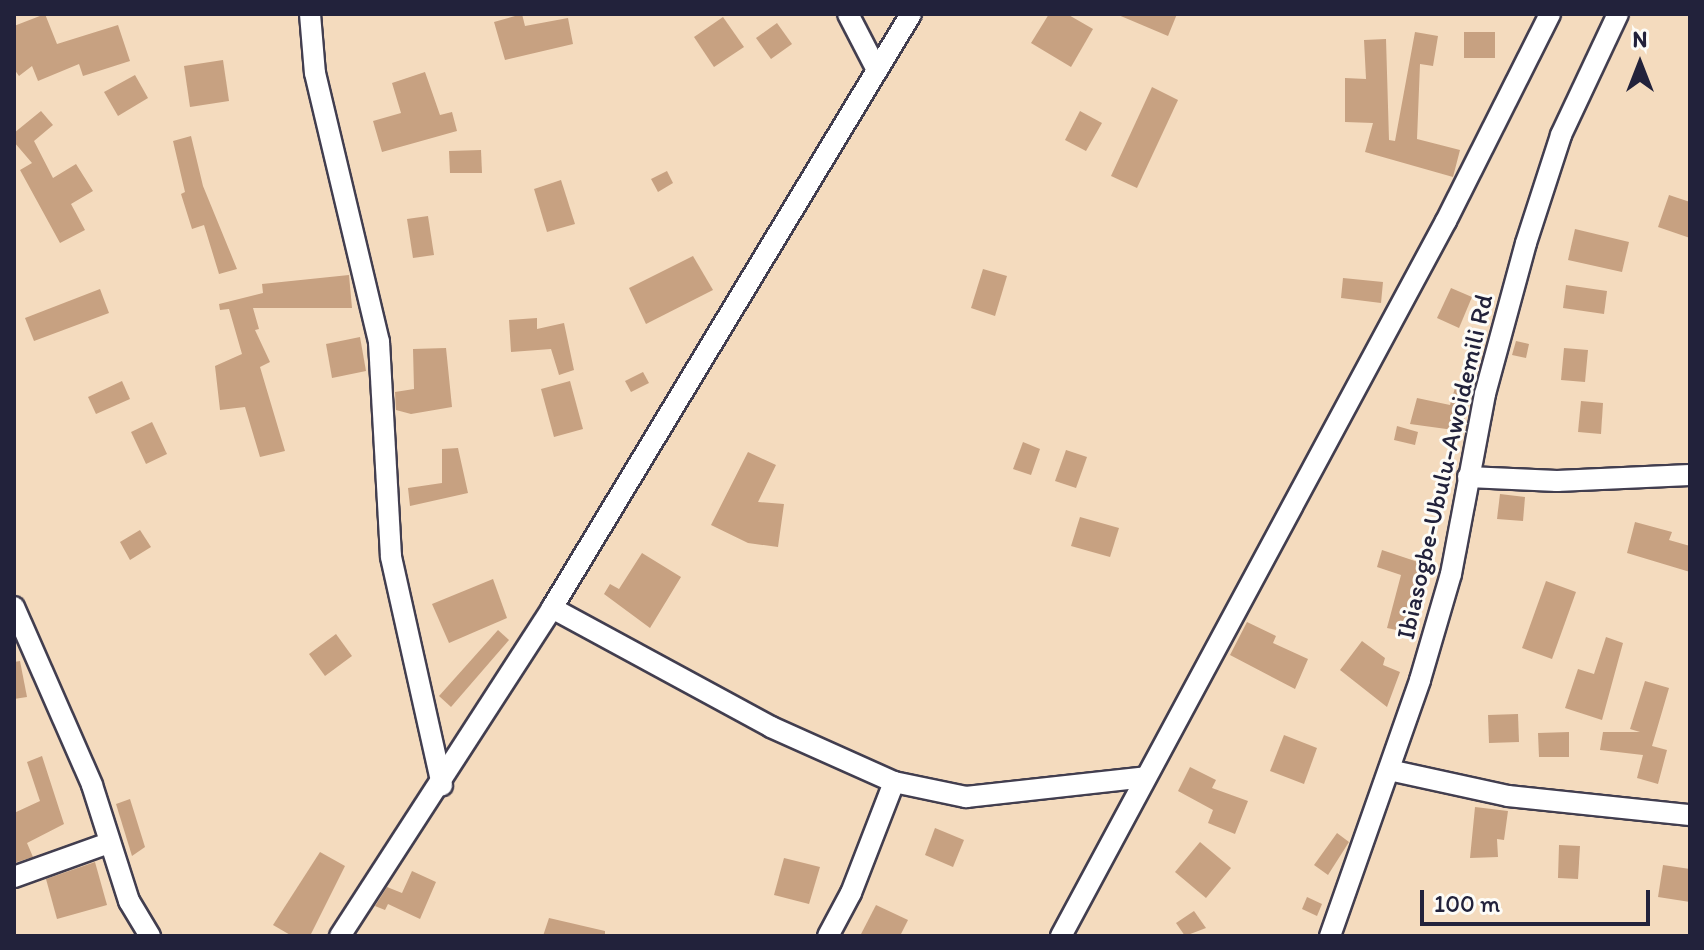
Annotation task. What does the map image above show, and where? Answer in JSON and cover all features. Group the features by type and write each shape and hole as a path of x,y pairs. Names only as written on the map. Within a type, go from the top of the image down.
{"street":[{"path":"310,14 315,73 379,342 391,557 433,732 442,785"},
{"path":"848,14 877,70"},
{"path":"340,936 442,785 552,608 911,14"},
{"path":"1061,936 1446,221 1550,14"},
{"name":"Ibiasogbe-Ubulu-Awoidemili Rd","path":"1330,936 1389,770 1451,574 1485,394 1539,202 1561,135 1618,14"},
{"path":"1468,477 1557,481 1690,475"},
{"path":"14,607 92,785 129,901 150,936"},
{"path":"552,608 771,727 894,782 966,797 1146,777"},
{"path":"433,732 466,746"},
{"path":"1389,770 1508,796 1690,815"},
{"path":"828,936 851,893 894,782"},
{"path":"14,877 109,843"}],"building":[{"path":"45,14 57,44 118,25 130,61 83,76 79,64 38,81 32,66 19,76 14,69 14,26"},
{"path":"522,14 525,26 568,18 573,44 505,60 494,22"},
{"path":"1049,14 1067,14 1093,29 1071,67 1031,43"},
{"path":"1116,14 1177,14 1168,36"},
{"path":"723,17 744,47 714,67 694,37"},
{"path":"777,23 792,44 771,59 756,38"},
{"path":"1415,32 1438,36 1433,66 1420,64 1417,139 1460,150 1453,177 1365,152 1373,123 1345,122 1345,78 1366,79 1364,40 1386,39 1389,140 1395,141"},
{"path":"1464,32 1495,32 1495,58 1464,58"},
{"path":"223,60 229,101 190,107 184,66"},
{"path":"425,72 440,115 452,112 457,131 382,152 373,121 401,113 392,83"},
{"path":"135,75 148,98 118,116 104,92"},
{"path":"1152,87 1178,100 1137,188 1111,176"},
{"path":"41,111 53,125 34,141 53,178 76,164 93,191 71,204 85,230 60,243 20,170 32,163 14,142 14,133"},
{"path":"1080,111 1102,123 1086,151 1065,140"},
{"path":"191,136 203,186 237,269 219,274 204,225 192,229 181,194 185,192 173,141"},
{"path":"481,150 482,173 450,173 449,151"},
{"path":"667,171 673,183 658,192 651,179"},
{"path":"561,180 575,224 547,232 534,189"},
{"path":"1669,195 1690,202 1690,238 1658,227"},
{"path":"428,216 434,255 413,258 407,219"},
{"path":"1575,229 1629,242 1622,272 1568,260"},
{"path":"693,256 713,290 646,324 629,288"},
{"path":"983,269 1007,276 995,316 971,308"},
{"path":"349,275 352,308 253,308 259,329 255,330 270,362 260,367 285,451 260,457 245,407 220,410 215,366 242,354 229,309 220,310 219,304 263,293 262,284"},
{"path":"1343,278 1383,282 1381,303 1341,298"},
{"path":"1566,285 1607,291 1604,314 1563,308"},
{"path":"1451,288 1472,297 1459,328 1437,318"},
{"path":"100,289 109,313 34,341 25,318"},
{"path":"537,318 537,329 564,323 574,370 559,375 551,349 511,352 509,320"},
{"path":"360,337 366,371 332,378 326,344"},
{"path":"1516,341 1529,344 1526,358 1512,355"},
{"path":"446,348 452,407 411,414 396,410 395,392 414,389 413,349"},
{"path":"1564,348 1588,350 1585,382 1561,380"},
{"path":"643,372 649,383 631,392 625,381"},
{"path":"122,381 130,399 96,414 88,397"},
{"path":"570,381 583,429 554,437 541,389"},
{"path":"1455,388 1472,393 1461,431 1410,424 1417,398 1450,405"},
{"path":"1581,401 1603,403 1601,434 1578,432"},
{"path":"152,422 167,454 146,464 131,432"},
{"path":"1397,426 1418,432 1415,445 1394,440"},
{"path":"1023,442 1040,449 1031,475 1013,469"},
{"path":"458,448 468,493 410,506 408,488 442,483 442,449"},
{"path":"1066,450 1087,457 1076,488 1055,481"},
{"path":"748,452 776,465 758,502 784,504 778,547 748,543 711,525"},
{"path":"1500,494 1525,497 1523,521 1497,519"},
{"path":"1080,517 1119,528 1110,557 1071,546"},
{"path":"1635,522 1672,532 1669,540 1690,546 1690,572 1627,553"},
{"path":"140,530 151,547 130,560 120,542"},
{"path":"1382,550 1421,563 1406,632 1387,628 1401,575 1377,567"},
{"path":"642,553 681,577 650,628 604,594 610,584 619,589"},
{"path":"493,579 507,618 449,643 432,604"},
{"path":"1546,581 1576,592 1552,659 1522,648"},
{"path":"1247,622 1276,636 1273,643 1308,659 1295,689 1230,655"},
{"path":"498,630 509,640 451,707 439,696"},
{"path":"336,634 352,656 325,676 309,654"},
{"path":"1606,637 1623,643 1602,720 1565,708 1578,669 1594,674"},
{"path":"1362,641 1385,658 1383,665 1400,672 1387,707 1340,670"},
{"path":"20,661 27,697 14,699 14,662"},
{"path":"1645,681 1669,688 1652,746 1667,750 1658,784 1637,778 1643,755 1600,750 1603,732 1640,732 1630,729"},
{"path":"1518,714 1519,742 1489,743 1488,715"},
{"path":"1569,732 1569,757 1539,757 1538,733"},
{"path":"1284,735 1317,748 1304,784 1270,771"},
{"path":"42,756 64,824 27,843 33,857 14,863 14,813 40,801 27,762"},
{"path":"1190,767 1216,780 1212,788 1248,801 1235,834 1208,823 1213,810 1178,791"},
{"path":"130,799 145,847 132,856 116,804"},
{"path":"1475,807 1508,811 1504,840 1497,839 1498,857 1470,858"},
{"path":"935,828 964,840 953,867 925,855"},
{"path":"1337,833 1349,842 1328,875 1314,865"},
{"path":"1200,842 1231,868 1206,898 1175,872"},
{"path":"1559,845 1580,846 1578,879 1558,878"},
{"path":"320,852 345,866 310,936 292,936 273,925"},
{"path":"784,858 820,867 809,904 774,895"},
{"path":"95,862 107,905 57,919 46,879"},
{"path":"1663,865 1690,869 1690,902 1658,897"},
{"path":"412,871 436,882 420,919 388,904 385,910 375,906 387,887 402,893"},
{"path":"1307,897 1322,904 1317,916 1302,909"},
{"path":"876,905 908,920 900,936 860,936"},
{"path":"1194,911 1206,928 1185,936 1176,923"},
{"path":"549,918 605,931 605,936 543,936"}]}
